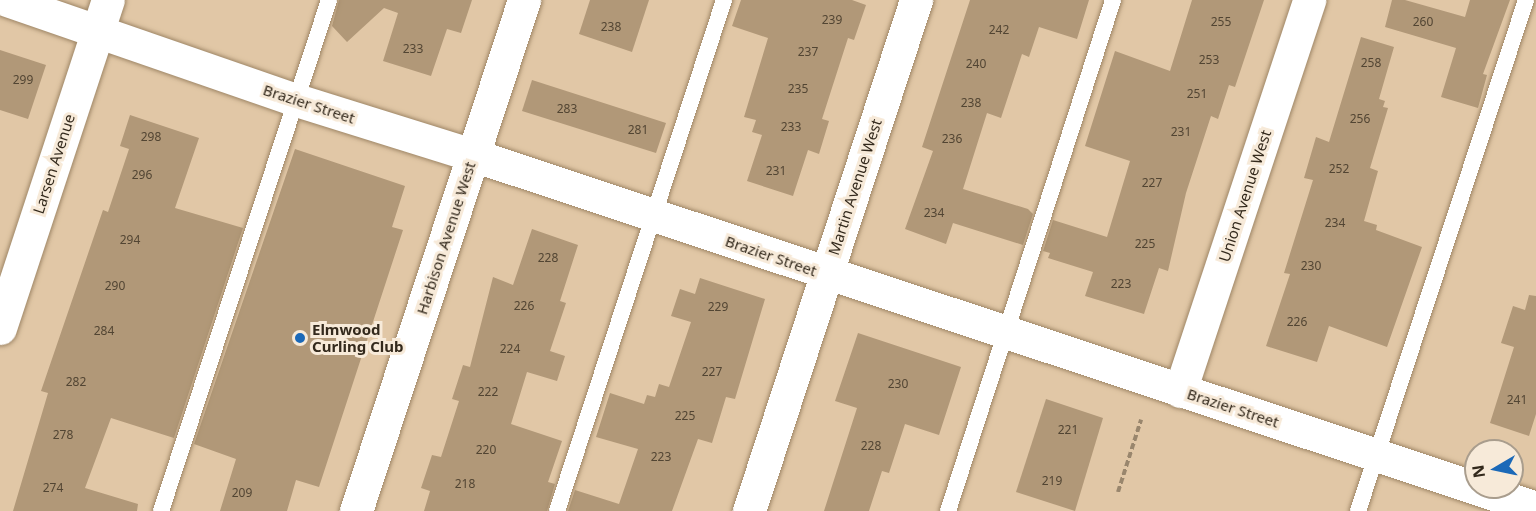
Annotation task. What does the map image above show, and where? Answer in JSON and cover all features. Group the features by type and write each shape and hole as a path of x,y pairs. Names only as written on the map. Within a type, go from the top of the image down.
{"street":[{"name":"Brazier Street","path":"7,0 296,100 473,155 826,275 1536,508"},
{"name":"Larsen Avenue","path":"0,328 108,0"},
{"name":"Harbison Avenue West","path":"356,511 524,0"},
{"name":"Martin Avenue West","path":"749,511 916,0"},
{"name":"Union Avenue West","path":"1180,391 1309,0"}],"lane":[{"path":"161,511 328,0"},
{"path":"557,511 724,0"},
{"path":"948,511 1113,0"},
{"path":"1358,511 1526,0"}],"path":[{"path":"1118,492 1141,420"}],"building":[{"path":"339,0 472,0 461,33 447,29 431,76 383,61 398,13 384,8 347,42 332,26"},
{"path":"590,0 649,0 632,52 579,34"},
{"path":"741,0 852,0 866,5 854,40 848,38 822,119 829,121 819,154 808,150 793,196 747,181 762,135 752,132 756,120 744,117 768,38 732,26"},
{"path":"970,0 1089,0 1077,39 1039,27 1029,57 1022,54 1001,118 987,113 963,189 1028,209 1033,214 1023,245 953,223 946,244 905,229 933,151 922,147"},
{"path":"1192,0 1264,0 1235,87 1229,85 1218,119 1211,116 1186,193 1168,271 1159,268 1144,314 1085,296 1093,272 1048,258 1050,253 1043,251 1053,220 1107,237 1130,161 1085,146 1115,51 1170,71"},
{"path":"1392,0 1405,0 1465,17 1470,0 1510,0 1483,74 1487,75 1478,108 1441,97 1456,48 1385,27"},
{"path":"1361,37 1394,47 1379,99 1385,101 1383,107 1388,108 1370,168 1378,171 1364,221 1377,225 1376,230 1422,247 1387,347 1329,326 1317,362 1266,346 1290,274 1284,273 1313,180 1304,178 1316,137 1329,142"},
{"path":"0,50 46,65 28,119 0,110"},
{"path":"532,80 666,123 656,153 522,111"},
{"path":"130,115 199,138 175,208 243,228 174,438 111,418 85,488 138,504 137,511 13,511 48,393 41,391 103,210 108,212 129,149 120,146"},
{"name":"Elmwood Curling Club","path":"295,149 405,186 392,227 403,230 319,487 296,480 287,511 220,511 236,459 194,444"},
{"path":"532,229 578,245 560,301 566,303 550,351 565,356 557,381 527,372 511,424 562,441 548,482 555,484 547,511 424,511 430,491 421,488 432,455 441,457 459,401 452,399 463,365 470,367 493,277 513,285"},
{"path":"700,278 765,299 735,399 726,397 712,443 698,439 672,511 568,511 575,490 619,504 638,449 596,437 610,393 644,404 647,395 655,397 659,384 669,387 691,322 671,316 680,289 695,294"},
{"path":"1529,295 1536,296 1536,414 1529,436 1490,423 1514,347 1501,343 1513,306 1525,310"},
{"path":"858,333 961,367 939,435 905,424 889,473 882,471 869,511 824,511 857,408 835,401"},
{"path":"1046,399 1103,418 1075,511 1016,492"}],"place":[{"name":"Elmwood Curling Club","path":"300,338"}]}
